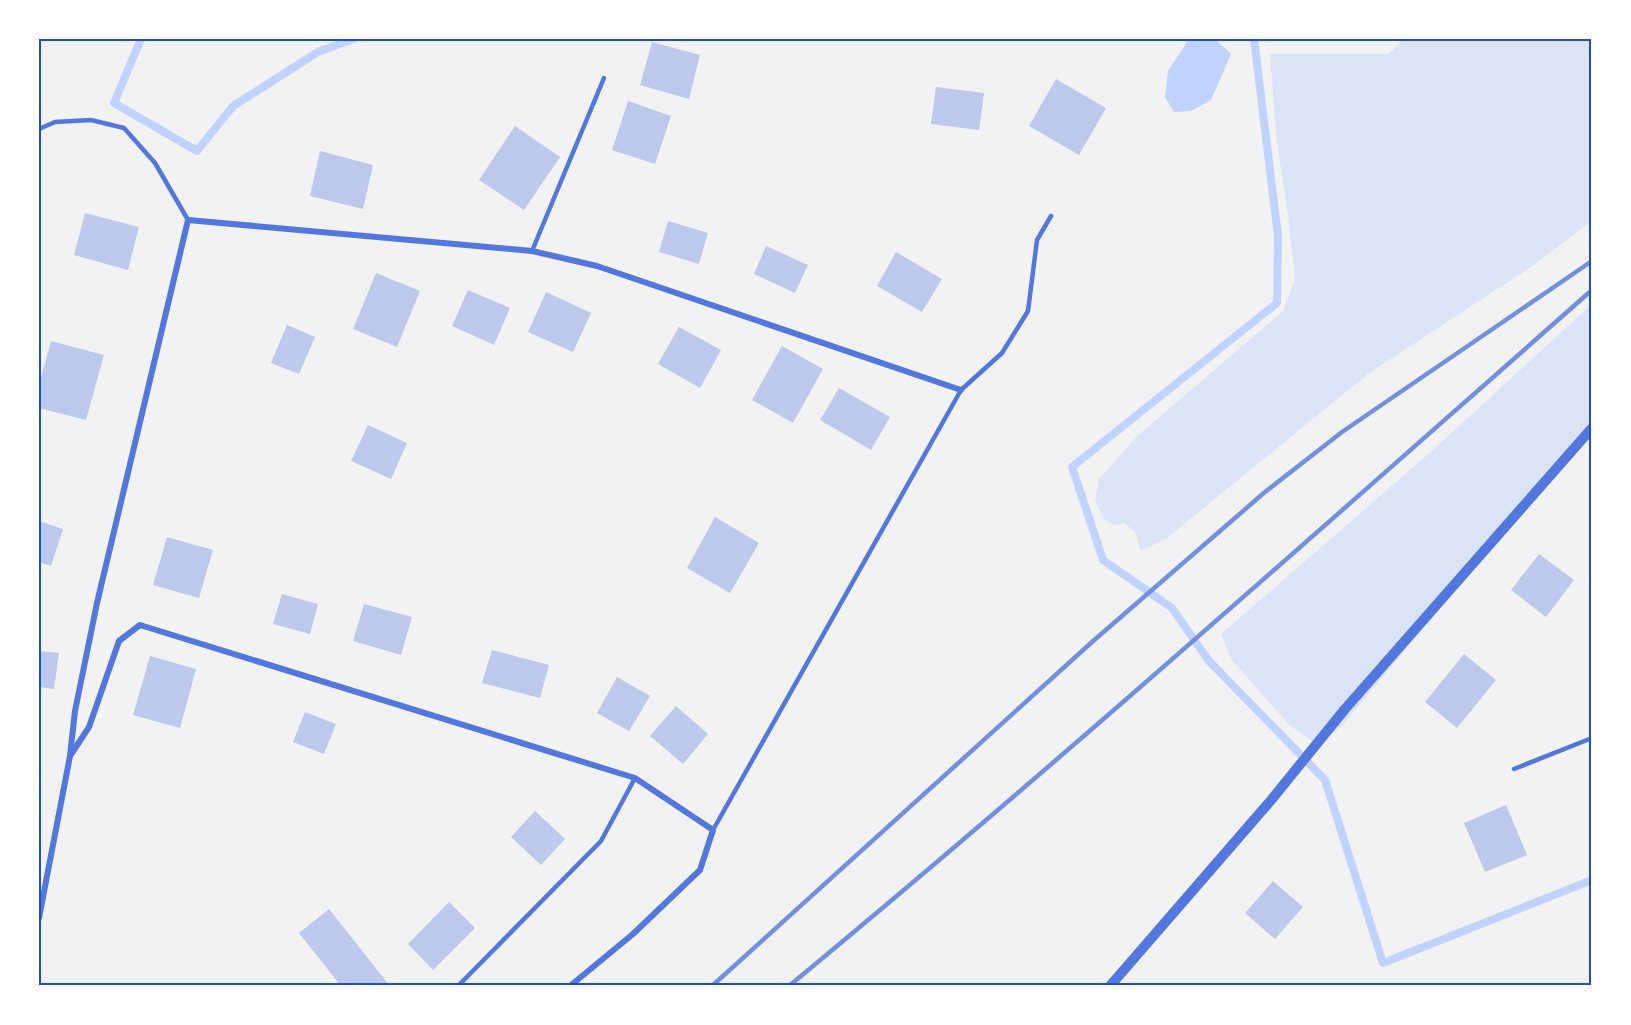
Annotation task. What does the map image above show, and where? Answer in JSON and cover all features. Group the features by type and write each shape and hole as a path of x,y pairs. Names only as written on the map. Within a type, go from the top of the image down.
{"street":[{"path":"39,918 70,756 75,711 97,603 188,220 532,251 597,266 961,390"},
{"path":"1110,986 1272,799 1345,709 1592,428"},
{"path":"70,756 89,727 119,641 140,624 635,778 712,830 700,870 633,934 570,986"}],"lane":[{"path":"532,251 604,78"},
{"path":"39,129 56,122 91,120 124,128 155,163 188,220"},
{"path":"712,830 961,390 1002,353 1028,311 1037,240 1051,216"},
{"path":"1514,770 1592,738"},
{"path":"458,986 601,841 635,778"}],"shaded area":[{"path":"1404,39 1592,39 1592,221 1535,264 1368,374 1167,538 1141,551 1135,532 1124,523 1114,525 1104,519 1095,502 1099,479 1137,436 1283,311 1295,279 1276,135 1270,54 1388,54"},
{"path":"1592,304 1592,430 1342,726 1318,745 1289,725 1232,660 1221,634 1425,457"}],"water":[{"path":"1189,39 1215,39 1231,54 1211,100 1191,111 1174,112 1165,97 1168,71"}],"building":[{"path":"652,42 700,55 689,99 640,85"},
{"path":"1056,79 1106,108 1079,155 1029,126"},
{"path":"936,87 984,93 979,130 931,124"},
{"path":"628,101 671,116 655,164 612,150"},
{"path":"515,126 560,157 524,210 479,180"},
{"path":"320,151 373,165 363,209 310,196"},
{"path":"85,213 139,227 128,270 74,255"},
{"path":"668,221 708,233 699,264 659,252"},
{"path":"766,246 808,265 795,293 754,274"},
{"path":"896,252 942,279 922,312 877,286"},
{"path":"376,273 420,291 397,347 353,329"},
{"path":"468,290 510,308 494,345 452,326"},
{"path":"546,292 591,313 573,352 528,332"},
{"path":"287,325 315,337 299,374 271,363"},
{"path":"679,327 721,350 700,388 658,364"},
{"path":"51,341 104,355 86,420 39,408 39,385"},
{"path":"782,346 823,369 793,423 752,400"},
{"path":"839,388 890,417 871,450 820,420"},
{"path":"368,425 407,443 391,479 351,461"},
{"path":"715,517 759,543 730,593 687,568"},
{"path":"39,521 63,529 51,566 39,562"},
{"path":"167,537 213,550 199,598 153,585"},
{"path":"1539,554 1574,580 1546,617 1511,590"},
{"path":"282,594 318,604 310,634 273,624"},
{"path":"364,604 412,617 401,655 353,641"},
{"path":"492,650 549,665 540,698 482,683"},
{"path":"39,651 59,653 54,689 39,687"},
{"path":"1464,654 1496,680 1457,728 1425,702"},
{"path":"150,656 196,669 180,728 133,715"},
{"path":"617,677 650,696 629,731 597,713"},
{"path":"676,706 708,734 683,764 650,736"},
{"path":"305,712 336,724 324,754 293,742"},
{"path":"1506,805 1527,855 1485,872 1464,823"},
{"path":"535,811 565,839 541,865 511,837"},
{"path":"1273,881 1303,907 1275,939 1245,913"},
{"path":"449,902 475,928 433,970 408,944"},
{"path":"329,909 390,986 341,986 299,933"}],"waterway":[{"path":"141,39 114,103 197,151 233,106 318,52 353,39"},
{"path":"1254,39 1278,236 1277,303 1072,467 1103,560 1172,608 1209,661 1325,780 1383,963 1592,880"}],"railway":[{"path":"712,986 1092,642 1265,492 1342,432 1592,261"},
{"path":"789,986 1093,728 1592,290"}]}
